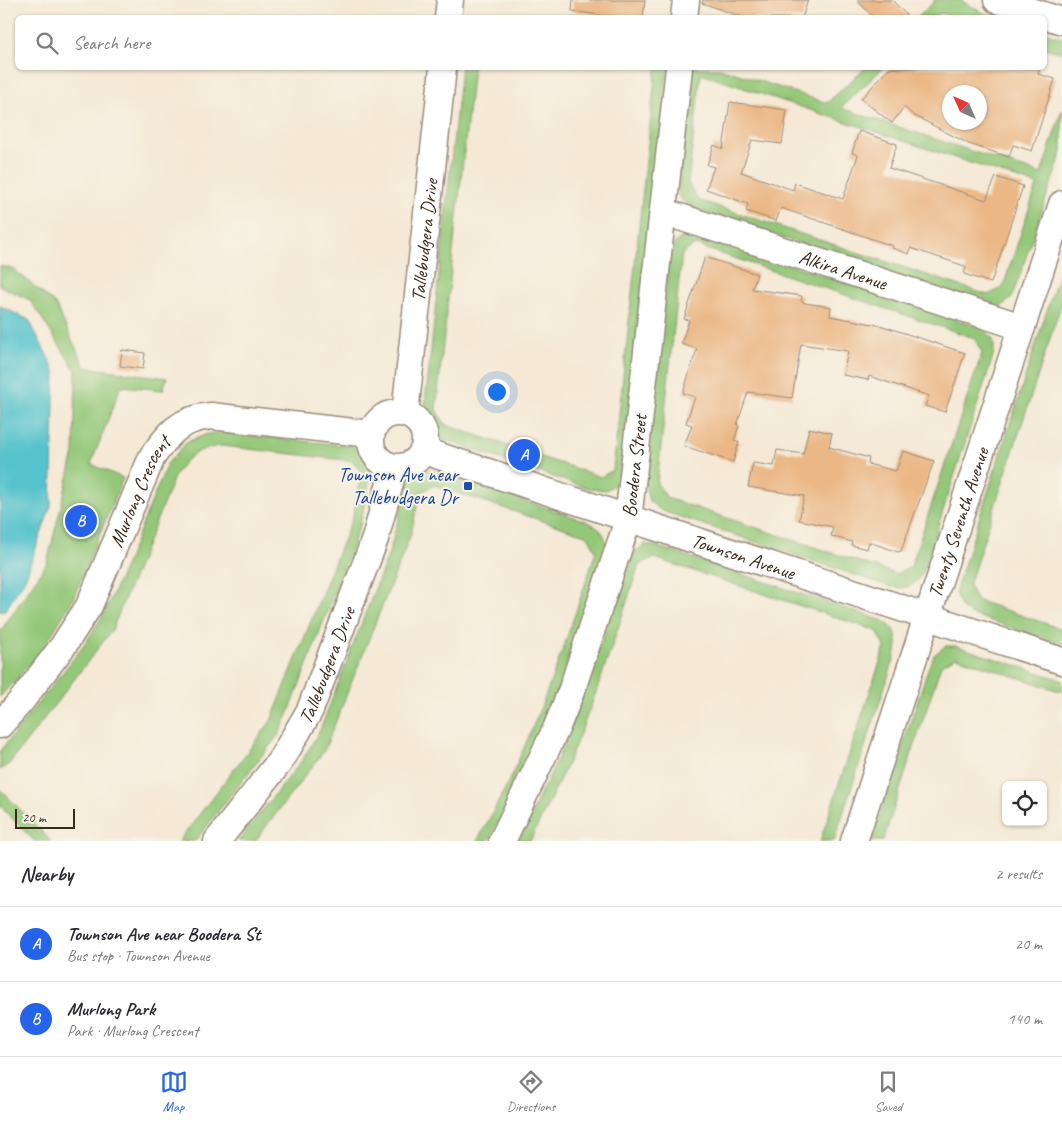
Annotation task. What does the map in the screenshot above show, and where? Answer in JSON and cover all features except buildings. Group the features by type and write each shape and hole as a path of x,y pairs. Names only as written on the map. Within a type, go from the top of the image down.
{"street":[{"path":"448,15 450,0"},
{"path":"684,15 686,0"},
{"path":"997,0 1043,15"},
{"path":"1047,16 1062,21"},
{"name":"Tallebudgera Drive","path":"405,413 443,70"},
{"name":"Boodera Street","path":"502,841 526,795 569,697 628,520 679,70"},
{"name":"Twenty Seventh Avenue","path":"854,841 1062,204"},
{"name":"Alkira Avenue","path":"664,212 1022,327"},
{"path":"405,413 413,417 425,432 426,442 424,451 411,465 394,468 378,459 373,452 371,434 374,426 388,414 405,413"},
{"name":"Murlong Crescent","path":"0,725 64,646 89,606 152,457 164,439 178,426 193,418 211,416 371,434"},
{"name":"Townson Avenue","path":"424,451 628,520 1062,661"},
{"name":"Tallebudgera Drive","path":"217,841 281,760 296,738 310,710 375,539 394,468"}],"green space":[{"path":"934,0 960,0 990,15 947,15 940,13 938,15 920,15"},
{"path":"1047,33 1062,38 1062,53 1047,49"},
{"path":"461,70 473,70 436,410 446,425 601,477 613,470 656,70 668,70 619,482 606,490 590,489 444,440 436,433 427,419 426,396"},
{"path":"690,70 726,70 827,103 863,70 881,70 841,108 1041,174 1062,110 1062,152 1012,298 996,308 689,207 679,197 678,191","holes":["701,74 1037,185 1003,287 988,295 698,200 688,183"]},
{"path":"697,234 980,327 989,333 994,345 992,360 923,572 913,585 904,588 888,586 662,511 649,501 645,485 669,256 678,240","holes":["695,245 974,338 982,353 911,566 896,574 667,498 657,483 682,254"]},
{"path":"1062,264 1062,302 969,585 976,600 1062,629 1062,644 970,614 961,607 955,593"},
{"path":"0,266 14,269 55,304 85,367 167,378 163,390 121,386 91,464 123,478 72,601 42,650 0,697 0,632 47,563 74,453 76,371 30,300 0,286"},
{"path":"220,433 353,446 364,453 372,468 360,525 288,715 279,734 195,841 179,841 271,721 353,516 362,474 353,461 222,446 200,451 189,457 175,475 112,630 10,763 0,770 0,751 85,644 103,615 125,567 167,464 187,442 207,434"},
{"path":"427,469 583,520 600,530 606,542 607,548 553,703 497,824 488,841 477,841 496,807 529,736 558,663 596,551 588,536 434,485 420,493 411,534 324,751 255,841 238,841 303,759 320,730 389,553 409,481 413,473"},
{"path":"646,544 884,621 895,632 897,645 895,656 834,841 820,841 885,647 877,631 654,558 639,565 588,713 556,788 530,841 518,841 558,758 578,708 632,554"},
{"path":"945,646 956,646 1062,680 1062,692 956,657 941,665 883,841 871,841 928,669 934,655"},
{"path":"0,789 51,841 34,841 0,806"}],"water":[{"path":"0,306 29,320 55,371 51,506 25,579 6,609 0,612"}],"place":[{"name":"Townson Ave near Boodera St","path":"524,455"},
{"name":"Townson Ave near Tallebudgera Dr","path":"468,486"},
{"name":"Murlong Park","path":"81,521"}]}
